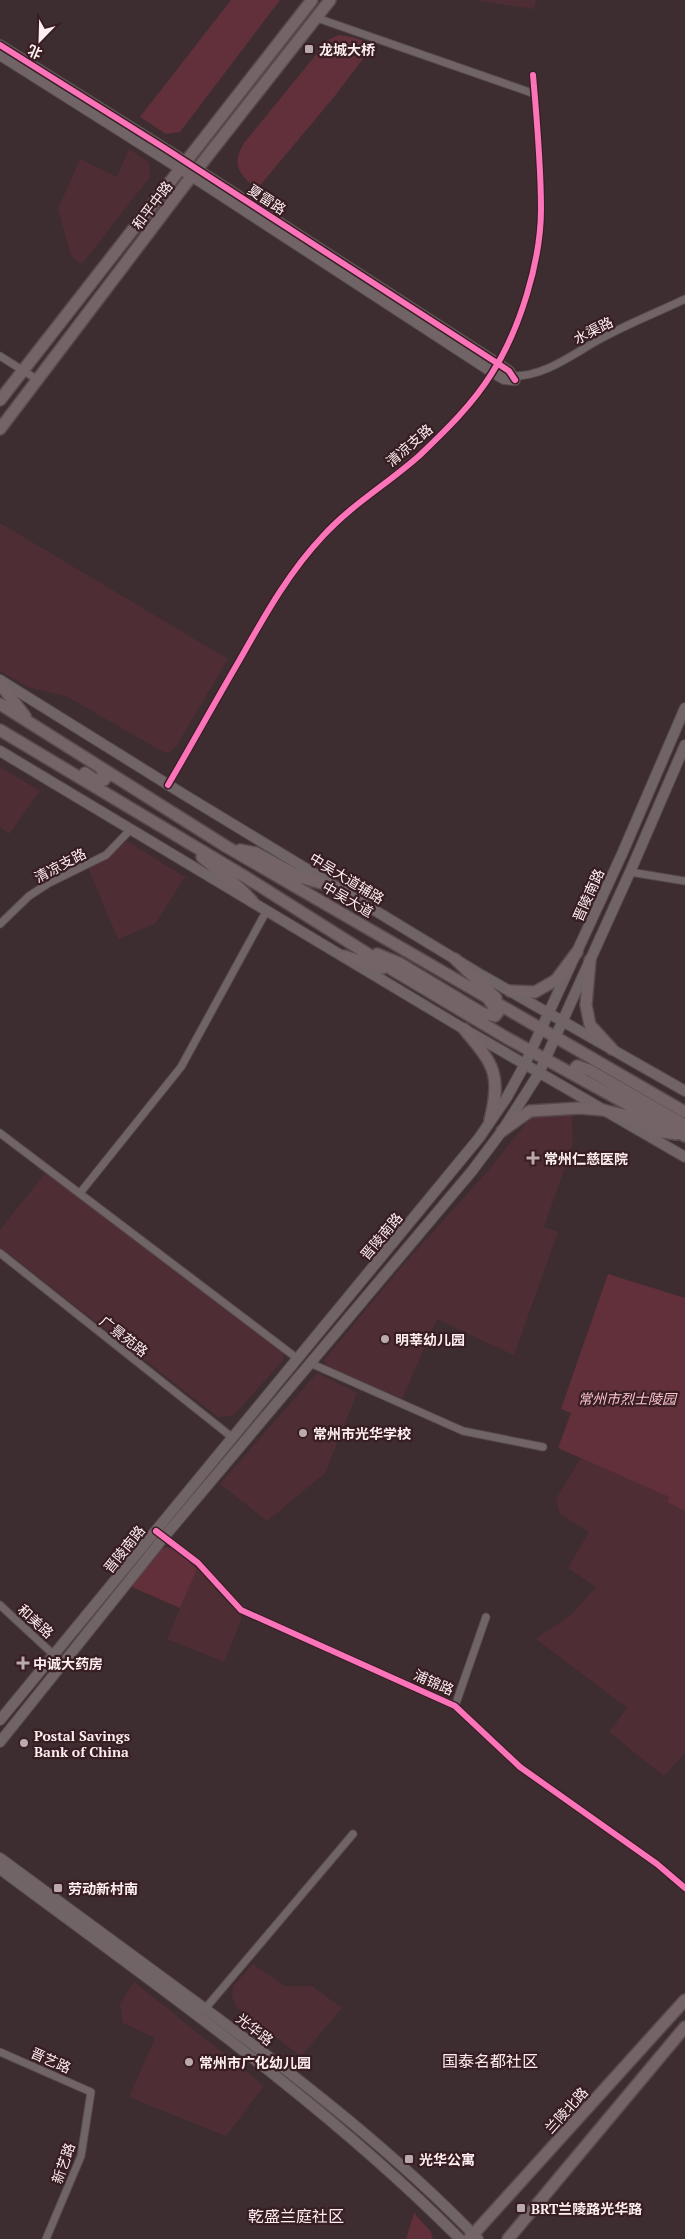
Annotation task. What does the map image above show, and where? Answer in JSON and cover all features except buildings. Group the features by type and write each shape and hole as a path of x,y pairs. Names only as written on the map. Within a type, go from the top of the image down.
{"main road":[{"path":"292,25 307,0"},
{"name":"和平中路","path":"0,400 312,0"},
{"name":"和平中路","path":"0,429 330,0"},
{"path":"317,18 334,0"},
{"name":"夏雷路","path":"0,45 182,165"},
{"name":"夏雷路","path":"0,55 196,173 495,368 504,379 514,380 512,376"},
{"name":"中吴大道辅路","path":"0,680 168,785 455,959 685,1091"},
{"path":"0,684 31,724"},
{"name":"中吴大道","path":"0,704 227,847 685,1112"},
{"name":"晋陵南路","path":"0,1742 233,1438 460,1162 507,1096 525,1064 578,952 685,708"},
{"path":"0,712 56,740"},
{"path":"2,731 27,739 94,779 104,780 107,776 99,765"},
{"path":"2,731 182,839 398,973 531,1051 684,1132"},
{"name":"晋陵南路","path":"0,1720 54,1655 310,1363 472,1171 502,1131 546,1059 685,745"},
{"path":"0,751 464,1029 685,1156"},
{"path":"144,816 138,808 141,804 151,807 218,849 260,865"},
{"path":"182,839 223,876 241,888 252,901"},
{"path":"227,847 256,853 300,877 338,888"},
{"path":"352,945 399,963 482,1013 496,1016 498,1012 488,998"},
{"path":"510,991 535,992 556,980 578,952"},
{"path":"344,956 398,973"},
{"path":"455,959 510,1011"},
{"path":"590,960 586,1005 590,1025 612,1049"},
{"path":"464,1029 489,1058 494,1074 496,1098 490,1120"},
{"path":"647,1091 662,1092 685,1106"},
{"path":"502,1131 530,1112 580,1108 604,1110 624,1115 656,1131 684,1132"},
{"name":"光华路","path":"0,1858 202,2012 360,2145 460,2239"},
{"name":"光华路","path":"0,1869 335,2108 387,2152 474,2237"},
{"name":"兰陵北路","path":"474,2237 685,2000"},
{"path":"508,2239 685,2028"}],"street":[{"path":"317,18 535,94"},
{"name":"清凉支路","path":"168,785 255,633 280,591 301,561 351,509 418,456 451,424 495,368 514,327 537,250 541,211 533,75"},
{"name":"水渠路","path":"512,376 523,376 552,367 605,336 685,299"},
{"path":"0,356 38,380"},
{"name":"清凉支路","path":"0,924 29,896 49,883 106,855 131,829"},
{"path":"630,872 685,882"},
{"path":"80,1193 181,1067 267,910"},
{"path":"0,1133 298,1359"},
{"name":"广景苑路","path":"0,1253 233,1438"},
{"path":"310,1363 463,1431 543,1447"},
{"name":"浦锦路","path":"160,1534 198,1564 241,1610 456,1706 520,1766 657,1864 685,1888"},
{"name":"和美路","path":"0,1605 54,1655"},
{"path":"456,1706 486,1617"},
{"path":"202,2012 353,1834"},
{"name":"晋艺路","path":"0,2052 92,2092"},
{"name":"新艺路","path":"46,2239 81,2156 92,2092"}],"shaded area":[{"path":"474,0 536,0 534,9"},
{"path":"129,149 149,162 150,177 82,264 71,256 58,209 80,159 117,177"},
{"path":"0,523 228,659 177,745 171,751 166,753 158,749 66,696 30,688 0,671"},
{"path":"0,767 40,791 9,834 0,827"},
{"path":"127,841 185,877 155,924 118,939 88,868 106,859"},
{"path":"539,1107 572,1113 573,1144 544,1227 558,1232 514,1355 437,1319 402,1399 327,1366 324,1360 404,1264 487,1172"},
{"path":"46,1172 283,1351 283,1360 233,1416 218,1417 0,1247 0,1230"},
{"name":"常州市光华学校","path":"317,1373 357,1393 325,1473 267,1521 220,1484"},
{"path":"581,1458 669,1497 667,1502 685,1511 685,1753 664,1776 609,1732 627,1708 536,1639 573,1613 596,1587 568,1568 589,1532 560,1514 556,1499"},
{"path":"197,1569 242,1618 224,1662 167,1639"},
{"path":"253,1964 284,1986 312,1986 342,2008 301,2056 237,2008 232,1997 233,1986"},
{"name":"常州市广化幼儿园","path":"134,1982 264,2086 226,2136 129,2097 155,2038 123,2023 120,2004"}],"green space":[{"path":"231,0 280,0 180,132 166,134 140,117"},
{"path":"339,35 374,44 334,97 257,189 239,169 238,157 244,143 328,40"},
{"name":"常州市烈士陵园","path":"608,1274 685,1298 685,1511 667,1502 669,1497 558,1448 571,1413 561,1409"},
{"path":"166,1547 175,1549 197,1569 180,1608 132,1587 157,1551"},
{"path":"414,2213 431,2232 433,2239 406,2239"}],"cycle path":[{"path":"0,45 166,149 497,363 509,371 515,380"},
{"path":"168,785 267,612 310,550 334,524 420,455 449,426 485,384 502,355 527,294 533,272 540,229 540,176 533,75"},
{"path":"156,1531 198,1563 241,1610 455,1706 520,1767 657,1864 685,1888"}],"place":[{"name":"龙城大桥","path":"309,49"},
{"name":"常州仁慈医院","path":"533,1158"},
{"name":"明莘幼儿园","path":"385,1339"},
{"name":"常州市光华学校","path":"303,1433"},
{"name":"中诚大药房","path":"23,1663"},
{"name":"Postal Savings Bank of China","path":"24,1743"},
{"name":"劳动新村南","path":"58,1888"},
{"name":"常州市广化幼儿园","path":"189,2062"},
{"name":"光华公寓","path":"409,2159"},
{"name":"BRT兰陵路光华路","path":"521,2208"}],"district":[{"name":"国泰名都社区","path":"490,2061"},
{"name":"乾盛兰庭社区","path":"296,2216"}]}
